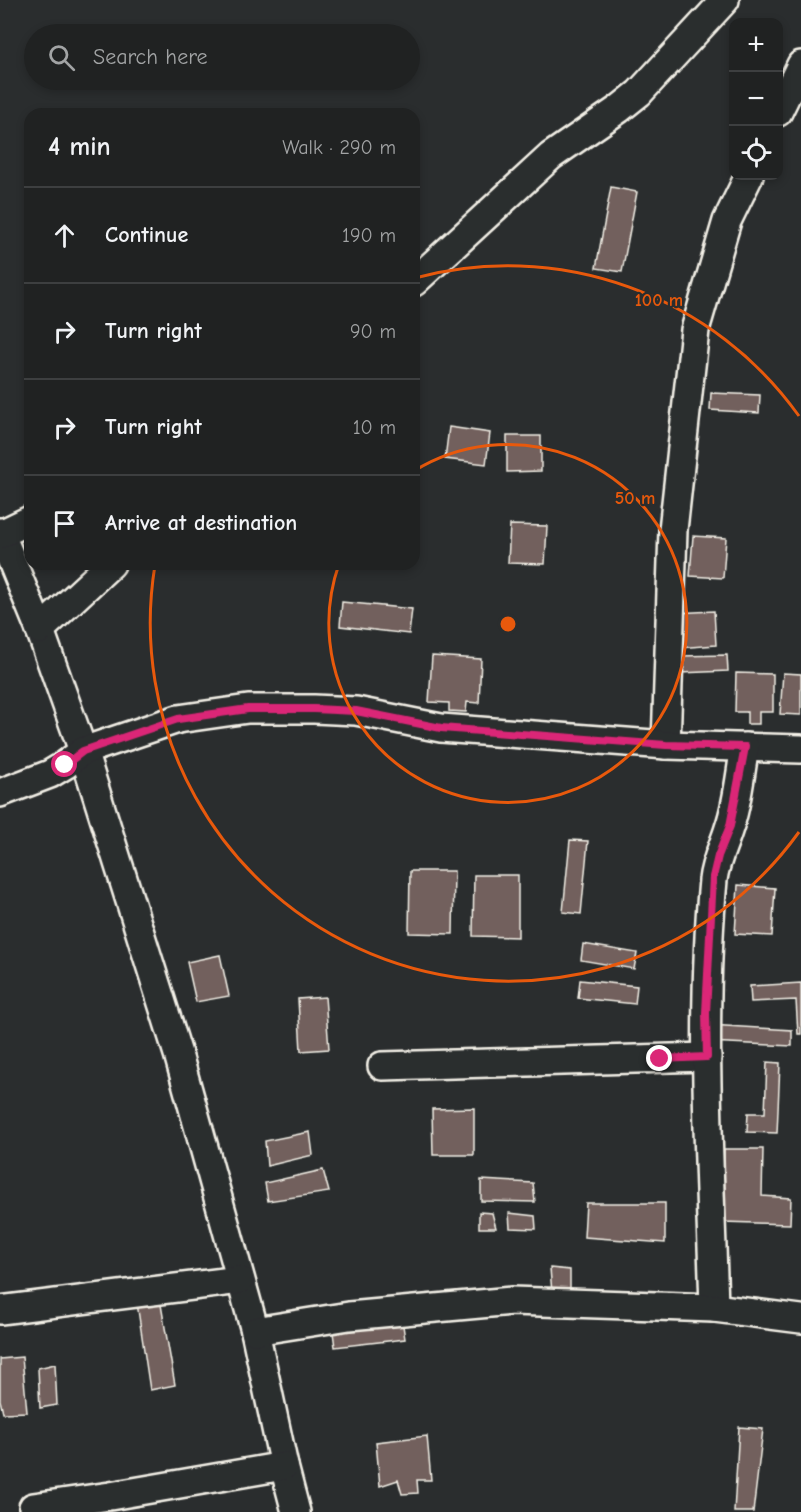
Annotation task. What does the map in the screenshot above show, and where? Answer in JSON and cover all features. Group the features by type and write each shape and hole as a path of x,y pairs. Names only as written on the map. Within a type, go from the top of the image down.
{"street":[{"path":"420,276 551,156 619,110 639,93 725,0"},
{"path":"783,102 801,65"},
{"path":"666,745 672,530 695,330 727,221 747,180"},
{"path":"24,523 0,533 40,630 83,751 178,1054 255,1331 296,1512"},
{"path":"40,630 105,570"},
{"path":"0,793 50,774 83,751 178,719 248,709 356,711 441,728 666,745 801,749"},
{"path":"714,1308 706,1013 713,877 718,856 730,826 745,747"},
{"path":"382,1066 707,1057"},
{"path":"0,1310 240,1280"},
{"path":"255,1331 349,1316 512,1301 714,1308 801,1319"},
{"path":"33,1507 110,1504 284,1466"}],"building":[{"path":"611,187 637,192 622,272 596,268"},
{"path":"711,393 760,395 759,413 710,410"},
{"path":"449,427 490,433 486,464 445,459"},
{"path":"507,436 541,436 541,471 507,472"},
{"path":"510,525 547,526 545,564 508,563"},
{"path":"693,536 726,538 723,578 690,576"},
{"path":"342,602 412,609 409,634 340,626"},
{"path":"714,611 716,645 678,648 676,613"},
{"path":"727,655 728,671 680,673 680,656"},
{"path":"432,656 481,659 479,703 467,702 466,712 449,711 449,703 429,702"},
{"path":"736,673 773,674 773,712 759,712 759,724 747,724 747,712 735,712"},
{"path":"783,673 801,674 801,715 780,714"},
{"path":"570,840 588,841 581,914 563,912"},
{"path":"410,871 454,871 453,934 409,933"},
{"path":"474,875 518,875 518,937 473,936"},
{"path":"738,885 775,888 772,936 735,934"},
{"path":"583,944 637,953 634,969 581,960"},
{"path":"220,955 229,996 196,1002 187,962"},
{"path":"580,980 637,986 635,1004 578,998"},
{"path":"801,983 801,1034 798,1034 796,1000 751,1002 750,986"},
{"path":"325,997 329,1049 301,1051 298,999"},
{"path":"709,1025 792,1030 792,1046 708,1042"},
{"path":"767,1062 780,1063 777,1133 747,1132 748,1113 765,1113"},
{"path":"474,1108 474,1155 433,1155 432,1109"},
{"path":"310,1132 313,1155 267,1166 265,1141"},
{"path":"724,1149 763,1149 762,1196 791,1198 790,1224 723,1222"},
{"path":"323,1170 329,1192 268,1201 265,1183"},
{"path":"481,1180 533,1183 535,1202 481,1201"},
{"path":"586,1203 665,1203 665,1243 584,1237"},
{"path":"479,1212 492,1213 496,1228 479,1228"},
{"path":"509,1213 535,1216 536,1229 510,1228"},
{"path":"550,1268 570,1270 570,1293 552,1293"},
{"path":"160,1299 175,1385 150,1390 137,1303"},
{"path":"402,1319 405,1339 335,1347 332,1325"},
{"path":"22,1357 27,1412 3,1413 0,1400 0,1359"},
{"path":"55,1364 57,1405 40,1408 38,1368"},
{"path":"739,1427 763,1429 753,1512 734,1512"},
{"path":"427,1436 431,1480 417,1480 418,1493 402,1494 398,1480 380,1486 376,1442"}],"route":[{"path":"65,765 83,751 178,719 248,709 356,711 441,728 666,745 745,747 730,826 718,856 713,877 706,1013 707,1057 660,1059"}]}
